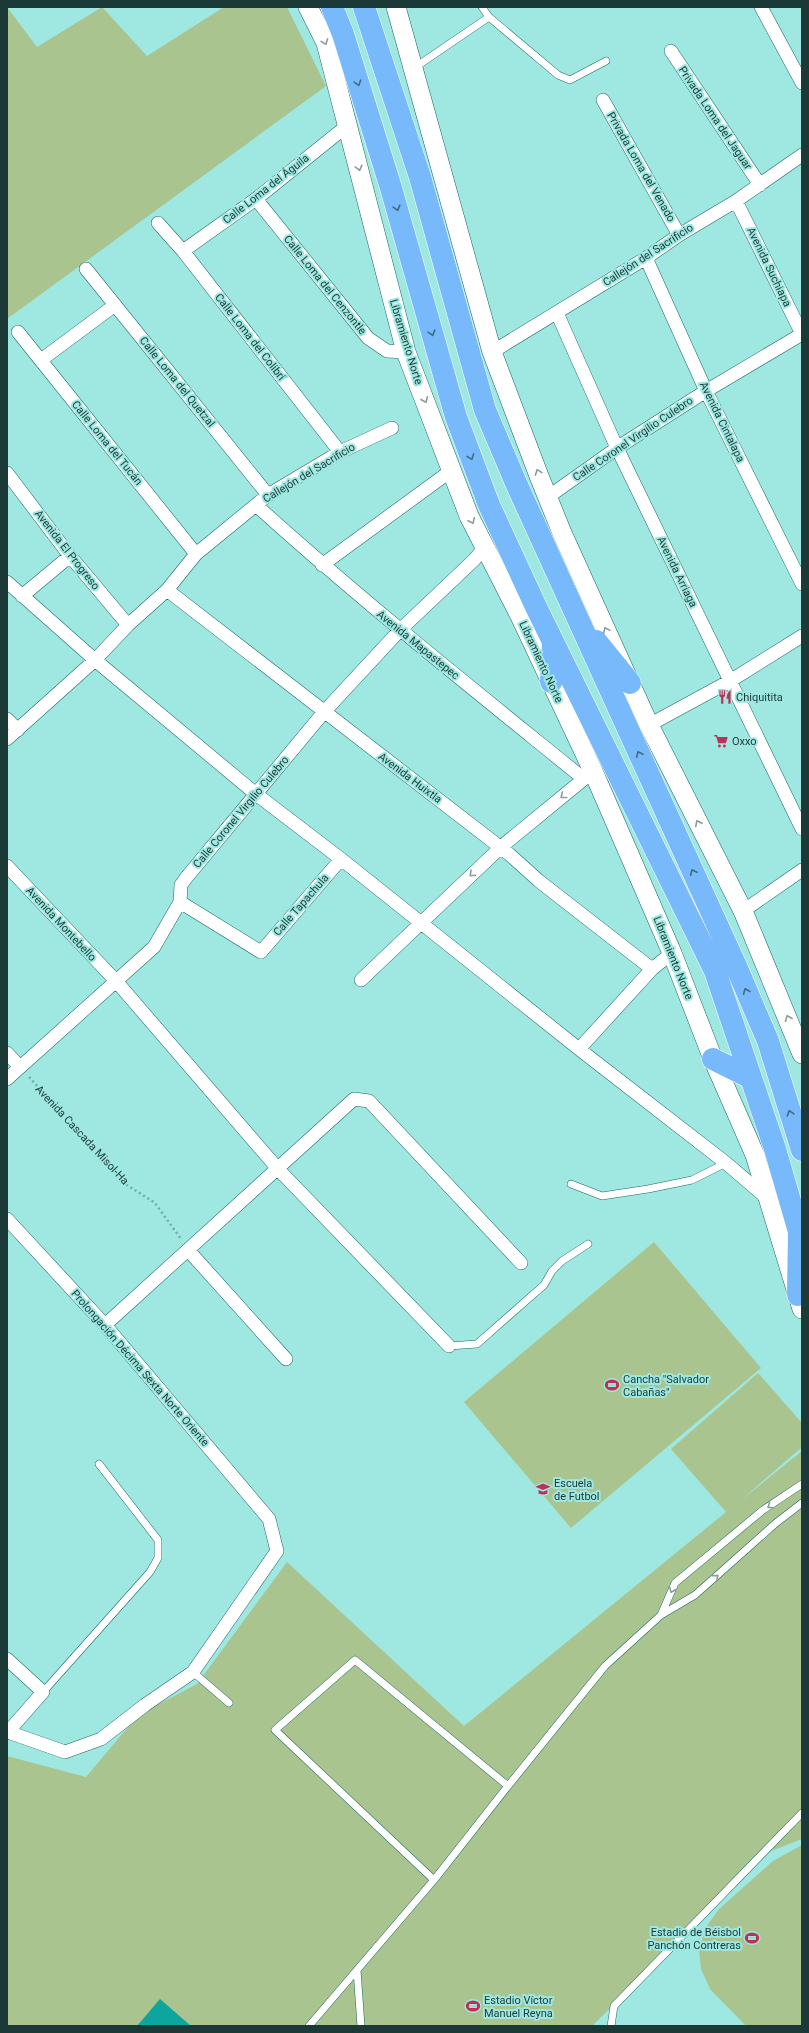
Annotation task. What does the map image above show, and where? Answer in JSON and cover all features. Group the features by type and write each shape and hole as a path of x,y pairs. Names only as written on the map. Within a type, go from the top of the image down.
{"highway":[{"name":"Libramiento Norte","path":"332,7 343,34 386,174 456,417 489,505 553,643 715,971 775,1149 800,1237 800,1302"},
{"path":"364,7 420,177 485,410 575,615 736,966 768,1041 802,1150"},
{"path":"575,615 630,683"},
{"path":"551,682 553,643"},
{"path":"713,1059 751,1078"}],"street":[{"name":"Libramiento Norte","path":"308,7 326,43 406,352 469,516 551,682 588,775 672,953 713,1059 755,1155 800,1302"},
{"path":"396,7 492,352 548,497 562,533 649,724 743,912 802,1054"},
{"path":"761,7 802,82"},
{"name":"Privada Loma del Jaguar","path":"671,51 760,185"},
{"name":"Privada Loma del Venado","path":"603,100 679,235"},
{"name":"Calle Loma del Águila","path":"183,251 256,198 348,125"},
{"name":"Callejón del Sacrificio","path":"492,352 736,201 802,155"},
{"name":"Calle Loma del Cenzontle","path":"256,198 368,338 387,351 406,352"},
{"name":"Avenida Suchiapa","path":"736,201 802,334"},
{"name":"Calle Loma del Colibrí","path":"158,223 183,251 340,452"},
{"name":"Avenida Cintalapa","path":"646,258 706,391 802,584"},
{"name":"Calle Loma del Quetzal","path":"86,269 268,496"},
{"path":"41,360 115,305"},
{"name":"Avenida Arriaga","path":"557,313 617,448 802,829"},
{"name":"Calle Loma del Tucán","path":"18,332 196,554"},
{"name":"Calle Coronel Virgilio Culebro","path":"548,497 617,448 706,391 802,334"},
{"name":"Callejón del Sacrificio","path":"95,660 128,625 167,590 196,554 256,505 268,496 340,452 392,428"},
{"path":"322,565 452,470"},
{"name":"Avenida El Progreso","path":"7,473 11,487 128,625"},
{"name":"Avenida Mapastepec","path":"256,505 322,565 400,630 588,775"},
{"name":"Calle Coronel Virgilio Culebro","path":"7,1079 154,947 180,902 181,885 256,794 324,712 400,630 474,560 485,547"},
{"path":"22,596 70,556"},
{"path":"7,582 95,660 256,794 341,859 579,1049 726,1163 768,1199"},
{"name":"Avenida Huixtla","path":"167,590 500,847 539,880 652,969"},
{"path":"649,724 730,681 802,636"},
{"path":"7,739 95,660"},
{"path":"7,719 18,730"},
{"path":"361,980 500,847 588,775"},
{"name":"Calle Tapachula","path":"180,902 261,952 341,859"},
{"name":"Avenida Montebello","path":"7,866 116,981 278,1169 449,1346"},
{"path":"743,912 802,870"},
{"path":"579,1049 652,969 672,953"},
{"path":"7,1053 20,1067"},
{"path":"105,1325 354,1099 369,1101 521,1263"},
{"name":"Prolongación Décima Sexta Norte Oriente","path":"7,1219 105,1325 269,1519 277,1551 192,1672"},
{"path":"188,1250 286,1359"},
{"path":"7,1659 43,1692 8,1732 66,1752 101,1739 145,1705 192,1672"}],"lane":[{"path":"482,7 489,17 558,75 570,80 606,61"},
{"path":"414,68 489,17"},
{"path":"571,1184 602,1196 692,1180 726,1163"},
{"path":"449,1346 477,1344 544,1285 552,1271 562,1261 588,1244"},
{"path":"43,1692 150,1572 158,1558 158,1540 99,1464"},
{"path":"661,1615 675,1583 764,1510 802,1484"},
{"path":"309,2026 434,1880 605,1666 661,1615 695,1595 776,1523 802,1503"},
{"path":"434,1880 275,1730 355,1660 508,1786"},
{"path":"192,1672 228,1703"},
{"path":"611,2026 614,2006 802,1813"},
{"path":"357,1970 361,2026"}],"path":[{"name":"Avenida Cascada Misol-Ha","path":"20,1067 126,1185 155,1203 188,1250"}],"green space":[{"path":"7,7 37,47 102,7 147,56 224,7 287,7 326,86 7,319"},
{"name":"Cancha \"Salvador Cabañas\"","path":"654,1242 761,1368 571,1528 464,1402"},
{"path":"758,1373 802,1423 802,1447 740,1501 802,1451 802,1839 771,1851 592,2026 7,2026 7,1756 86,1777 138,1715 197,1684 287,1562 464,1726 726,1512 671,1449"},
{"name":"Estadio de Béisbol Panchón Contreras","path":"802,1845 802,2026 746,2026 710,1989 701,1969 699,1949 706,1927 719,1909 773,1861"}],"water":[{"path":"160,1999 191,2026 137,2026"}],"place":[{"name":"Chiquitita","path":"725,697"},
{"name":"Oxxo","path":"721,741"},
{"name":"Cancha \"Salvador Cabañas\"","path":"612,1385"},
{"name":"Escuela de Futbol","path":"543,1489"},
{"name":"Estadio de Béisbol Panchón Contreras","path":"752,1938"},
{"name":"Estadio Víctor Manuel Reyna","path":"473,2006"}]}
